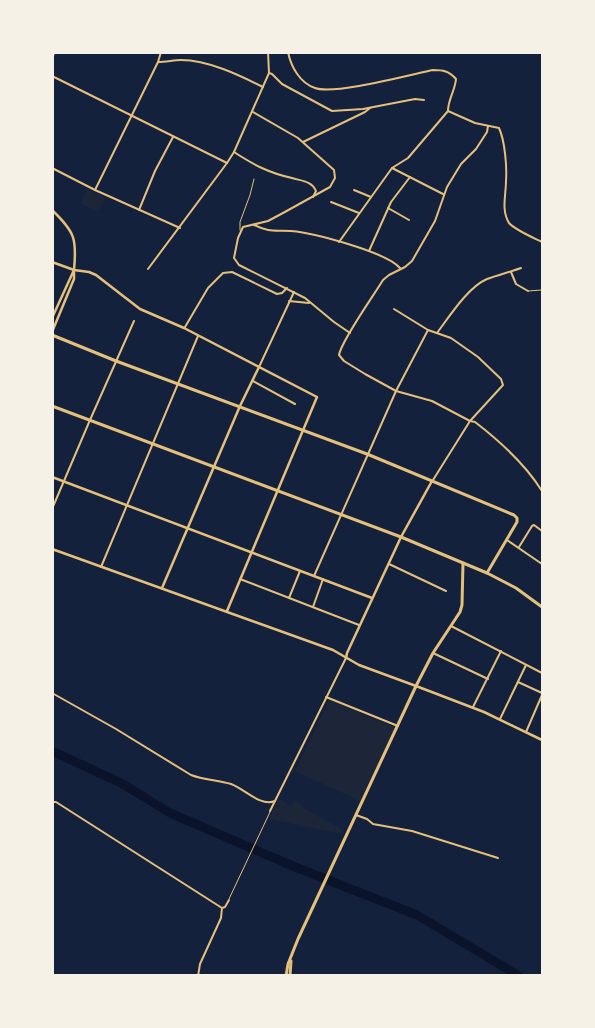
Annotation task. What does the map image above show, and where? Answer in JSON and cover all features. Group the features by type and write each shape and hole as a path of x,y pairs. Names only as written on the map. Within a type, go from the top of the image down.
{"main road":[{"path":"52,333 116,361 368,454 515,516 517,522 487,572"},
{"path":"52,406 278,490 487,572 516,588 542,607"},
{"path":"288,976 298,939 416,686 433,653 461,609 463,563"}],"street":[{"path":"52,58 54,52"},
{"path":"95,190 158,62 161,52"},
{"path":"148,269 180,228 234,152 269,72 268,52"},
{"path":"288,52 290,60 303,81 316,89 343,89 433,70 450,73 456,79 456,86 448,103 448,111 408,158 392,168 339,242"},
{"path":"158,62 182,60 206,65 235,73 263,87"},
{"path":"269,72 282,84 332,112 415,99 424,100"},
{"path":"52,76 227,163"},
{"path":"303,142 365,112 371,107"},
{"path":"448,111 475,123 499,128 502,134 506,182 504,203 508,221 517,229 542,242"},
{"path":"240,230 247,226 268,221 313,197 330,187 335,178 334,170 303,142 253,112"},
{"path":"488,126 487,132 476,149 461,164 443,194 442,204 427,237 412,261 389,274 383,280 350,333 339,355 351,365 396,392 432,401 475,422 510,452 526,469 542,491"},
{"path":"139,210 155,171 173,136"},
{"path":"234,152 259,168 311,183 316,191 313,197"},
{"path":"52,168 95,190 180,228"},
{"path":"392,168 443,194"},
{"path":"369,251 391,202 410,177"},
{"path":"254,179 240,222 240,230 235,248 234,258 236,262 305,298 350,333"},
{"path":"354,190 371,198"},
{"path":"331,202 360,213"},
{"path":"388,208 409,220"},
{"path":"52,210 65,222 72,233 76,247 74,279 52,333"},
{"path":"254,225 266,231 292,231 339,242 380,254 401,268"},
{"path":"52,262 96,275 140,309 184,328 317,397 227,611"},
{"path":"437,333 460,302 480,284 487,279 521,268"},
{"path":"52,318 74,270"},
{"path":"184,328 208,288 223,273 232,272 277,294 282,293 286,288"},
{"path":"511,272 516,284 528,291 542,290"},
{"path":"162,588 240,406 294,292"},
{"path":"290,301 310,303"},
{"path":"198,976 200,964 221,918 222,908 225,907 229,900 270,811 346,658 401,537 433,480 470,421 503,385 501,379 478,357 451,338 428,330 394,309"},
{"path":"52,509 134,321"},
{"path":"314,576 396,392 428,330"},
{"path":"101,567 177,382 198,336"},
{"path":"253,382 295,404"},
{"path":"52,477 372,598"},
{"path":"518,548 532,526 534,525 542,531"},
{"path":"507,540 542,564"},
{"path":"52,549 333,650 359,665 473,707 542,740"},
{"path":"389,564 446,591"},
{"path":"289,598 300,571"},
{"path":"240,579 360,625"},
{"path":"313,607 323,580"},
{"path":"451,626 542,673"},
{"path":"473,707 501,651"},
{"path":"433,653 488,679"},
{"path":"500,720 526,664"},
{"path":"518,682 542,694 526,732"},
{"path":"52,693 192,774 201,778 231,784 265,802 275,801"},
{"path":"326,697 398,726"},
{"path":"52,802 56,802 222,908"},
{"path":"356,815 367,819 373,824 412,831 498,858"}],"shaded area":[{"path":"87,189 105,198 98,212 81,203"},
{"path":"329,700 396,728 360,801 295,771"},
{"path":"278,798 291,806 296,800 303,808 343,830 341,834 269,819"}],"waterway":[{"path":"52,751 121,783 170,813 295,867 417,915 519,976"}]}
